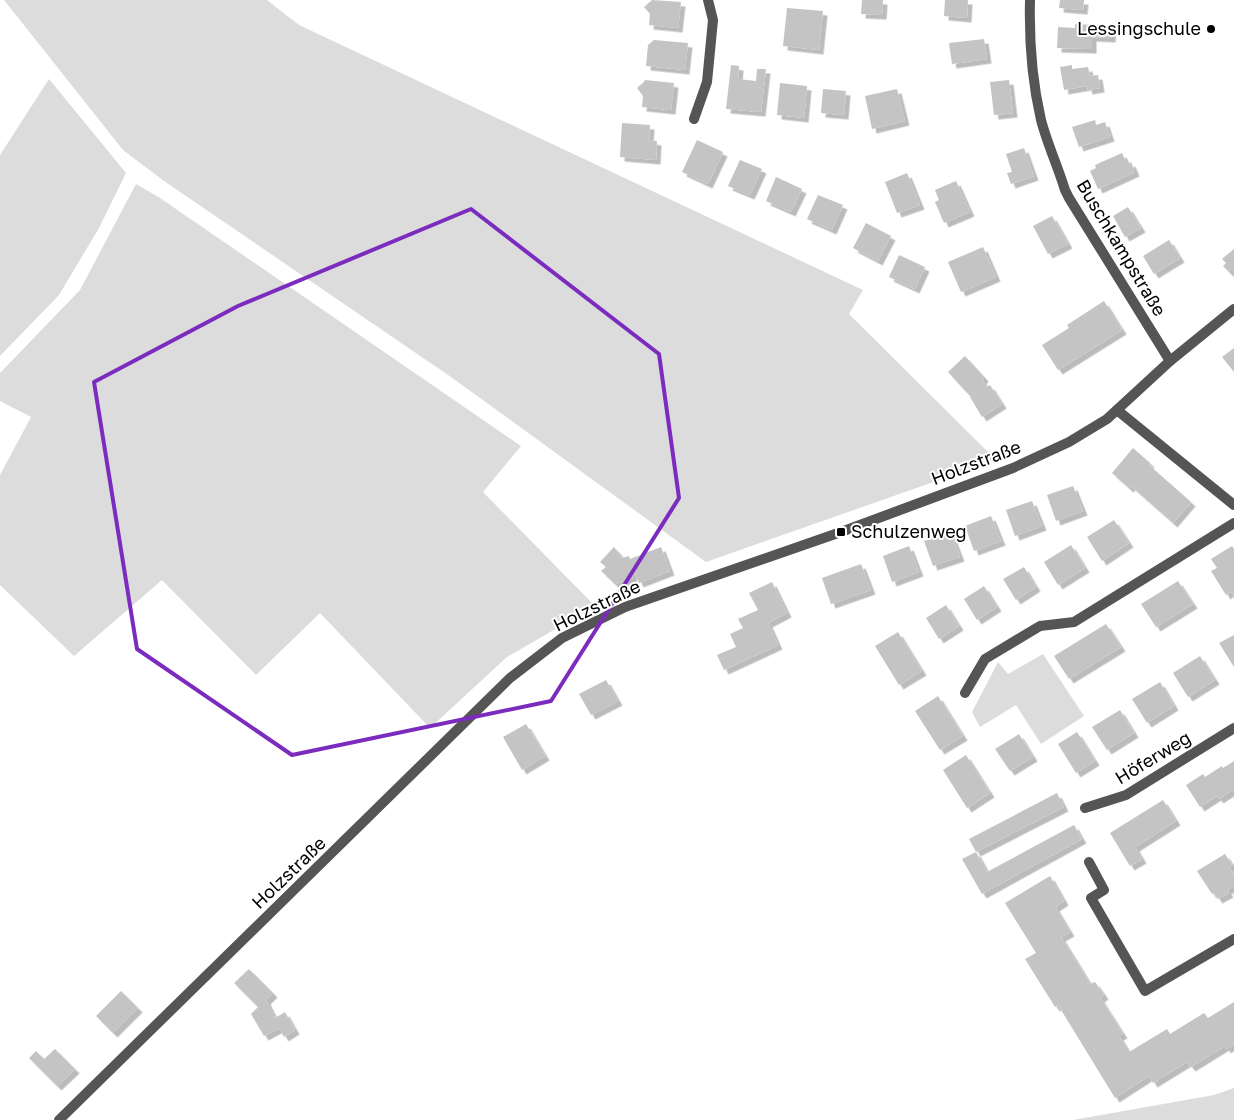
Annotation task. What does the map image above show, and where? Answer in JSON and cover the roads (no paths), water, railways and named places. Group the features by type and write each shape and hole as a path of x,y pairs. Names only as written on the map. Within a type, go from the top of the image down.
{"street":[{"path":"694,119 707,82 713,20 708,0"},
{"name":"Buschkampstraße","path":"1030,0 1032,63 1042,121 1069,198 1170,361"},
{"name":"Holzstraße","path":"60,1120 510,678 562,638 625,607 841,532 1013,468 1069,442 1090,430 1117,410 1170,361 1234,309"},
{"path":"1117,410 1234,505"},
{"path":"965,693 985,659 1040,626 1074,622 1234,522"},
{"name":"Höferweg","path":"1085,808 1126,795 1234,728"},
{"path":"1089,862 1104,890 1091,898 1145,991 1234,939"}],"place":[{"name":"Lessingschule","path":"1211,29"},
{"name":"Schulzenweg","path":"841,532"}]}
